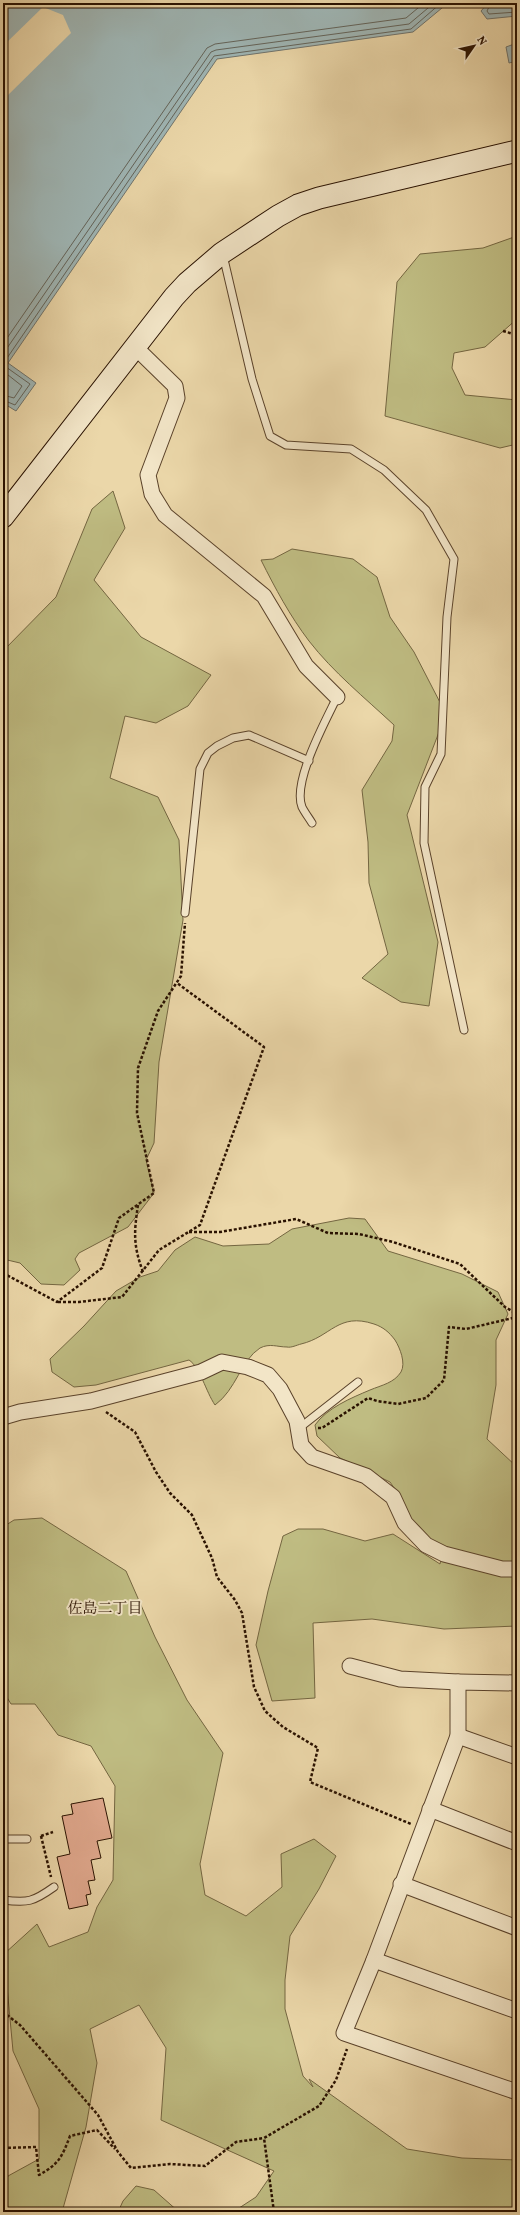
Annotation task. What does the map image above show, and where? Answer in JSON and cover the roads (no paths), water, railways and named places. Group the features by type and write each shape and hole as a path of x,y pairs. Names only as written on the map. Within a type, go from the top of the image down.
{"street":[{"path":"3,517 174,297 222,253 278,216 298,205 319,198 517,151"},
{"path":"135,347 175,386 177,398 148,475 152,494 165,515 264,596 306,666 337,697"},
{"path":"3,1418 20,1412 92,1401 201,1372 222,1362 248,1367 268,1374 280,1389 297,1421 301,1445 312,1457 366,1476 393,1497 405,1523 426,1545 444,1554 502,1569 517,1569"},
{"path":"350,1666 400,1679 517,1683"},
{"path":"458,1682 458,1736 401,1884 374,1960 344,2033 517,2092"},
{"path":"458,1736 517,1757"},
{"path":"430,1809 517,1843"},
{"path":"401,1884 517,1928"},
{"path":"374,1960 517,2011"}],"lane":[{"path":"222,253 252,379 270,436 286,445 351,449 384,470 426,510 454,559 447,617 441,754 425,787 424,843 464,1030"},
{"path":"312,823 302,806 302,780 317,737 337,697"},
{"path":"185,913 200,770 208,753 233,738 249,735 309,761"},
{"path":"298,1429 358,1382"},
{"path":"3,1839 26,1839"},
{"path":"3,1900 19,1902 36,1900 54,1887"}],"water":[{"path":"3,3 448,3 413,32 217,59 8,363 36,383 16,411 3,403"},
{"path":"488,3 517,3 517,16 487,19 481,11"},
{"path":"517,43 517,61 509,63 506,47"}],"district":[{"name":"佐島二丁目","path":"105,1608"}]}
